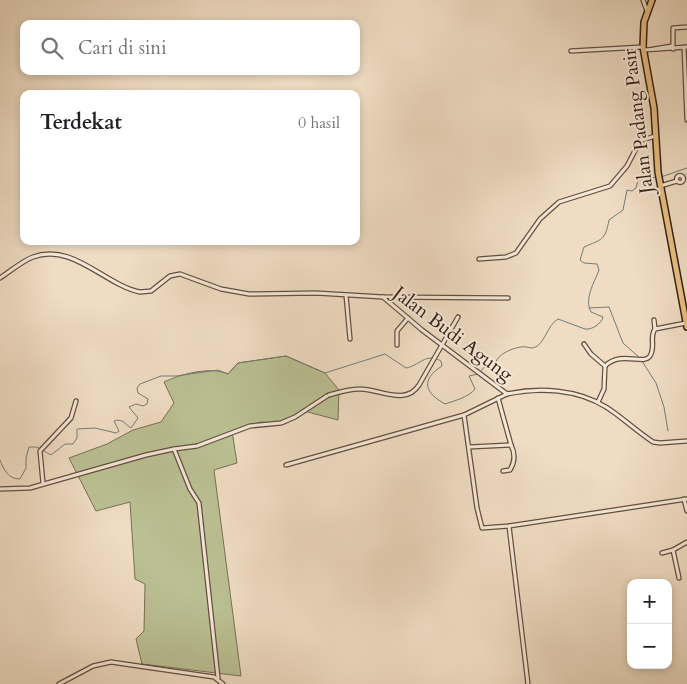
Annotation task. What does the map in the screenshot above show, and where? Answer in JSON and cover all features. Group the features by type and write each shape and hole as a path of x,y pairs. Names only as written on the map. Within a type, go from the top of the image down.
{"highway":[{"name":"Jalan Padang Pasir","path":"652,0 644,22 643,49 653,101 658,172 687,325"}],"street":[{"path":"643,0 647,11"},
{"path":"674,47 673,28 687,27"},
{"path":"571,51 686,47 687,120"},
{"path":"479,259 516,253 540,219 559,202 610,186 627,166 640,141 644,138 655,136"},
{"path":"660,184 676,181 680,183 685,180 684,175 678,177 676,181"},
{"name":"Jalan Budi Agung","path":"0,278 31,258 48,255 71,259 140,292 151,291 170,276 180,274 206,284 243,293 383,296 441,345 507,394 537,389 577,395 598,402 653,442 687,441"},
{"path":"346,294 350,339"},
{"path":"383,296 508,298"},
{"path":"0,489 22,490 174,449 196,446 250,426 290,420 328,396 359,389 392,395 410,394 417,389 458,317"},
{"path":"397,345 397,331 408,318"},
{"path":"605,366 620,358 641,360 648,358 652,353 652,335 655,329 654,320"},
{"path":"655,329 687,325"},
{"path":"584,344 591,354 605,366"},
{"path":"598,402 604,389 605,366"},
{"path":"286,465 464,415 507,394"},
{"path":"498,398 514,453 512,467 510,470 503,471"},
{"path":"43,483 41,449 71,418 76,401"},
{"path":"464,415 481,527 509,526 686,499 687,511"},
{"path":"469,447 511,445"},
{"path":"174,449 190,489 199,504 206,547 218,678 223,684"},
{"path":"509,526 528,684"},
{"path":"662,553 673,550 687,542"},
{"path":"673,550 679,578"},
{"path":"59,684 96,665 111,662 218,678"}],"green space":[{"path":"286,356 325,373 339,390 338,420 304,411 285,424 261,422 232,431 237,463 214,470 241,676 142,664 136,639 144,631 145,584 135,579 130,502 96,511 69,458 107,444 133,430 161,422 174,403 164,382 196,372 213,371 228,374 238,363"}],"waterway":[{"path":"661,177 687,168"},
{"path":"0,460 9,476 20,479 26,468 29,447 37,447 51,455 65,444 73,444 77,438 77,429 95,428 116,433 119,431 114,421 117,420 131,428 138,418 129,407 136,404 143,406 147,404 148,399 138,393 137,388 140,384 161,376 176,376 218,370 228,374 238,363 286,356 325,373 385,354 406,368 427,359 436,359 441,361 442,366 430,376 428,381 429,391 445,404 461,398 475,389 469,376 478,374 489,362 496,362 500,356 510,350 537,346 558,319 585,329 593,327 600,322 603,317 591,312 589,307 590,291 599,270 597,264 584,263 580,260 584,247 604,236 609,220 623,210 627,190 632,191 636,188 638,180 657,177"},
{"path":"589,308 609,307 623,343 640,358 656,383 664,407 668,431"}]}
